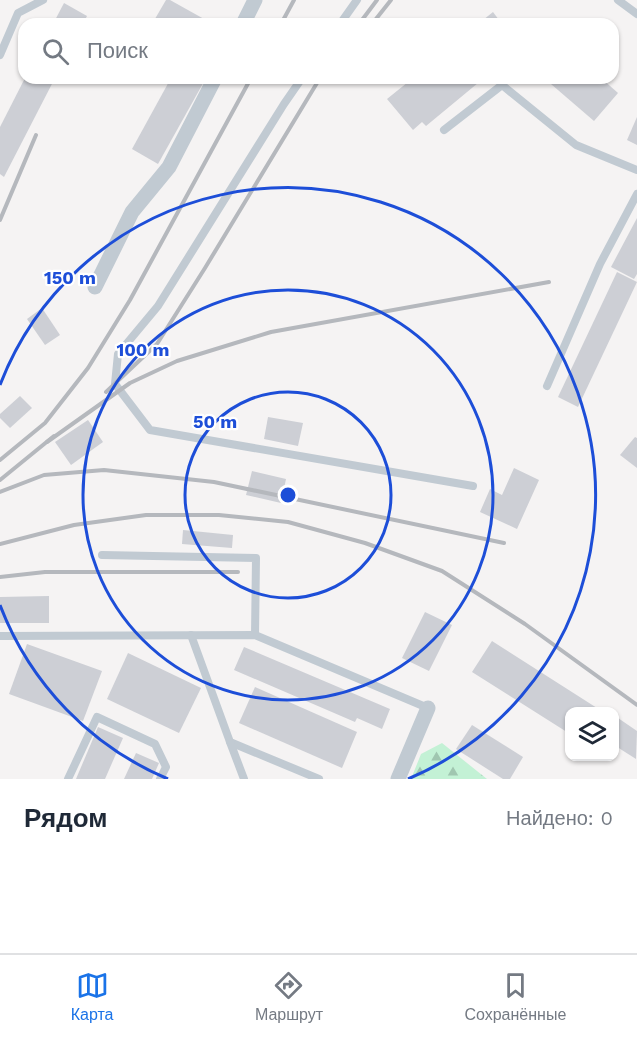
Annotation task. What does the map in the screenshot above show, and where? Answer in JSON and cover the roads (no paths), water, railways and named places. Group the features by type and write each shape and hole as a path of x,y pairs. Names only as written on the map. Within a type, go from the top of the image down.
{"street":[{"path":"246,18 254,0"},
{"path":"95,287 132,212 170,167 212,84"},
{"path":"398,779 428,708"}],"lane":[{"path":"0,55 18,13 43,0"},
{"path":"344,18 357,0"},
{"path":"618,0 637,14"},
{"path":"298,84 158,306 118,354 115,384 150,430 474,486"},
{"path":"444,130 502,85 576,145 637,170"},
{"path":"547,386 600,264 637,194"},
{"path":"102,555 256,558 255,635"},
{"path":"191,635 244,779"},
{"path":"0,636 255,635 428,708"},
{"path":"68,779 96,717 155,744 166,767 160,779"},
{"path":"230,742 314,778"}],"railway":[{"path":"284,18 294,0"},
{"path":"364,18 377,0"},
{"path":"377,18 391,0"},
{"path":"0,460 45,423 88,368 130,300 248,84"},
{"path":"106,392 157,344 316,84"},
{"path":"0,220 36,135"},
{"path":"47,442 130,383 177,361 271,332 549,282"},
{"path":"0,480 54,436"},
{"path":"0,492 44,475 104,470 214,482 504,543"},
{"path":"0,544 74,525 146,515 219,515 288,522 365,543 442,571 525,624 637,705"},
{"path":"0,577 45,572 238,572"}]}
